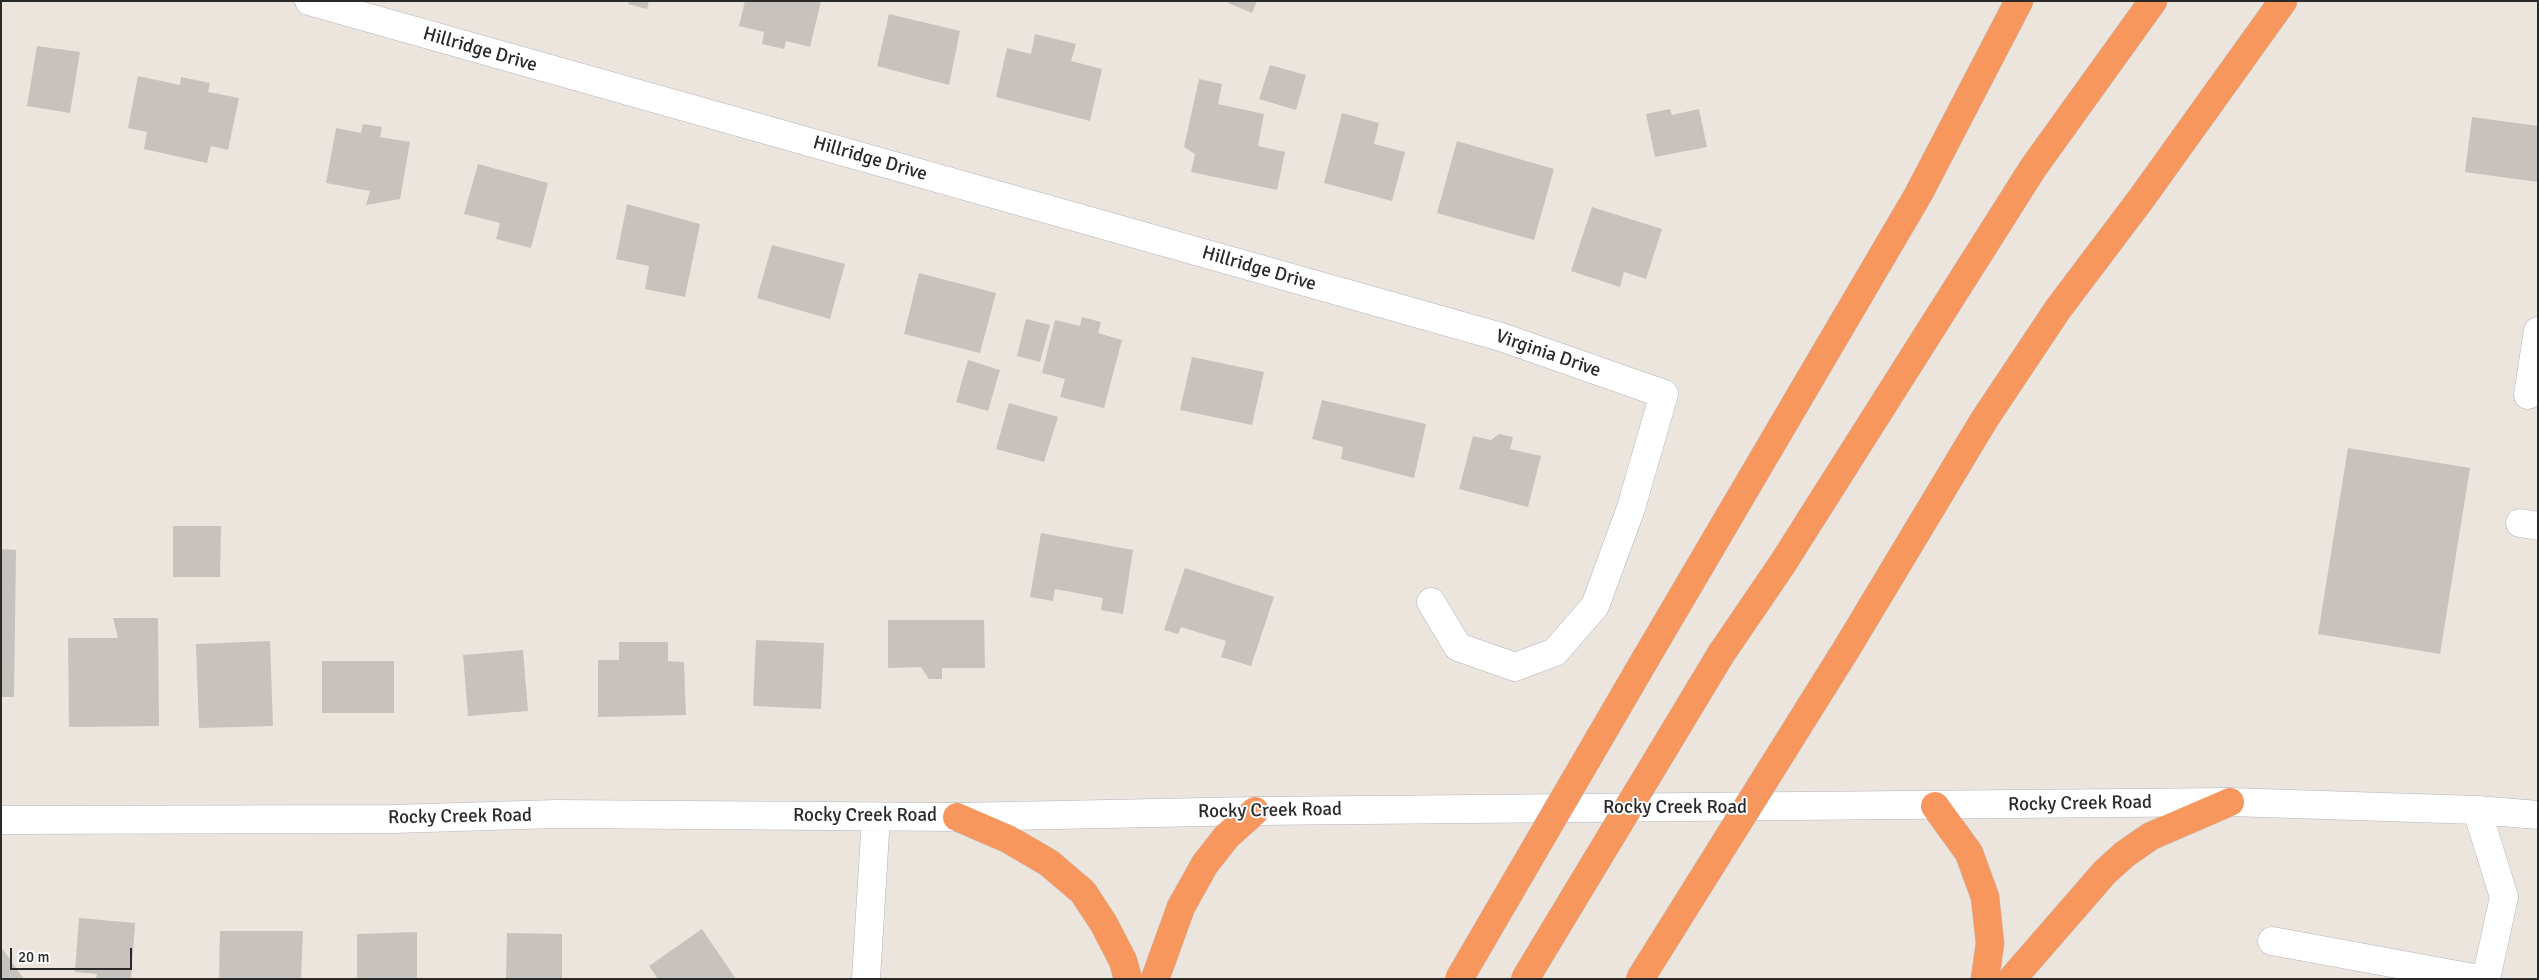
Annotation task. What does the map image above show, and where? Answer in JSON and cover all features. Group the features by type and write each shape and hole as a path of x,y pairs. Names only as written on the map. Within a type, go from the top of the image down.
{"highway":[{"path":"1459,979 1918,195 2019,1"},
{"path":"1524,979 1722,654 1783,563 2033,168 2153,1"},
{"path":"1640,979 1847,648 1984,420 2058,309 2141,200 2283,1"},
{"path":"2012,979 2105,872 2125,854 2151,836 2230,802"},
{"path":"1935,806 1969,853 1985,897 1990,943 1985,979"},
{"path":"1155,979 1180,907 1205,864 1227,836 1255,811"},
{"path":"957,816 1008,839 1049,863 1082,892 1116,946 1128,979"}],"street":[{"name":"Hillridge Drive","path":"309,1 1212,254 1430,318"},
{"name":"Virginia Drive","path":"1430,318 1501,337 1664,394 1631,508 1595,606 1555,652 1515,667 1458,647 1431,602"},
{"path":"2528,395 2538,331"},
{"name":"Rocky Creek Road","path":"1,820 383,819 556,814 876,817 1255,811 2230,802 2478,810 2538,815"},
{"path":"2478,810 2504,897 2486,979"},
{"path":"866,979 876,817"},
{"path":"2272,941 2479,979"}],"building":[{"path":"629,1 649,1 647,9 628,4"},
{"path":"745,1 821,1 810,47 786,41 784,49 762,44 764,32 739,26"},
{"path":"1229,1 1257,1 1252,13 1228,3"},
{"path":"889,14 960,31 949,85 877,66"},
{"path":"1035,34 1076,44 1071,61 1102,69 1090,121 996,97 1007,48 1031,54"},
{"path":"37,46 80,52 70,113 27,106"},
{"path":"1270,65 1306,75 1296,110 1259,99"},
{"path":"138,76 180,85 181,77 210,83 208,92 239,98 228,150 211,146 207,163 144,149 147,132 128,128"},
{"path":"1199,79 1222,84 1218,104 1264,114 1258,146 1285,152 1277,190 1191,172 1195,154 1184,147"},
{"path":"1670,109 1672,115 1699,109 1707,147 1655,157 1646,114"},
{"path":"1342,113 1379,123 1374,144 1405,152 1392,201 1324,183"},
{"path":"2472,117 2538,126 2538,182 2465,172"},
{"path":"363,124 382,127 380,137 410,142 400,199 366,205 370,191 326,183 336,128 361,133"},
{"path":"1457,141 1554,169 1534,240 1437,213"},
{"path":"478,164 548,183 531,248 496,239 500,223 464,214"},
{"path":"627,204 700,224 685,297 645,289 649,266 616,259"},
{"path":"1592,207 1662,229 1646,279 1624,272 1620,287 1571,271"},
{"path":"772,245 845,264 830,319 757,298"},
{"path":"919,273 996,293 980,353 904,334"},
{"path":"1082,317 1101,322 1098,333 1122,340 1104,408 1060,397 1065,379 1042,373 1055,320 1080,326"},
{"path":"1026,319 1050,325 1040,362 1017,356"},
{"path":"1192,357 1264,372 1252,425 1180,410"},
{"path":"968,360 1000,370 988,411 956,402"},
{"path":"1322,400 1426,424 1414,478 1341,459 1343,447 1312,439"},
{"path":"1009,403 1058,417 1044,462 996,449"},
{"path":"1499,434 1513,437 1510,449 1541,456 1528,507 1459,489 1473,436 1491,440"},
{"path":"2348,448 2470,468 2440,654 2318,634"},
{"path":"173,526 221,526 220,577 173,577"},
{"path":"1041,533 1133,550 1123,614 1101,610 1103,598 1055,589 1053,601 1030,597"},
{"path":"1,549 16,550 14,697 1,697"},
{"path":"1185,568 1274,597 1251,666 1221,657 1226,641 1181,627 1178,634 1164,630"},
{"path":"113,618 158,618 159,726 69,727 68,638 118,638"},
{"path":"888,620 984,620 985,668 942,668 942,679 929,679 921,667 888,668"},
{"path":"756,640 824,643 821,709 753,706"},
{"path":"270,641 273,726 199,728 196,644"},
{"path":"619,642 668,642 668,661 684,662 686,715 598,717 598,660 619,660"},
{"path":"523,650 528,711 468,716 463,655"},
{"path":"322,661 394,661 394,713 322,713"},
{"path":"79,918 135,923 131,979 96,979 97,974 75,972"},
{"path":"702,929 736,979 658,979 649,966"},
{"path":"220,931 303,931 301,979 219,979"},
{"path":"417,932 417,979 357,979 357,934"},
{"path":"507,933 562,934 562,979 506,979"},
{"path":"1,947 24,979 1,979"}]}
